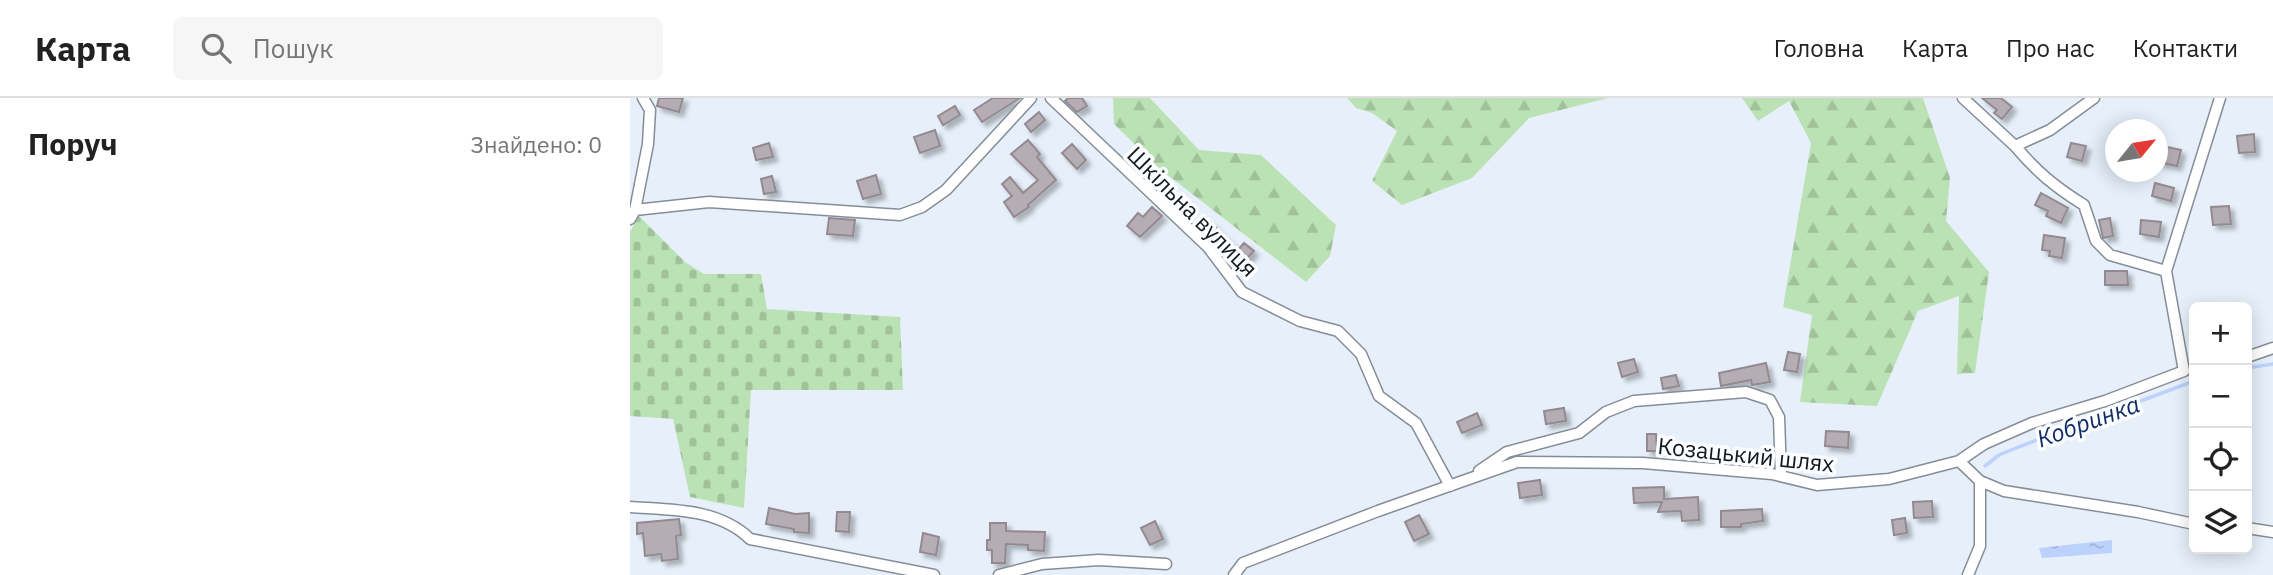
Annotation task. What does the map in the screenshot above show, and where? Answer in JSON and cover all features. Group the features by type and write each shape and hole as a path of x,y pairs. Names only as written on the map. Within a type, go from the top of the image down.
{"street":[{"path":"643,98 650,110 648,144 633,215 709,202 900,215 922,207 946,190 1031,98"},
{"name":"Шкільна вулиця","path":"1051,98 1208,247 1242,292 1300,321 1338,331 1360,354 1379,396 1416,423 1450,486"},
{"path":"1963,98 2015,146 2037,172 2057,189 2084,205 2096,241 2110,255 2166,271"},
{"path":"2015,146 2050,130 2094,98"},
{"name":"Козацький шлях","path":"1234,575 1243,563 1517,462 1643,463 1781,476 1817,485 1889,479 1959,461 1984,444 2032,423 2105,401 2189,370 2166,271 2220,98"},
{"path":"2252,356 2273,348"},
{"path":"1467,480 1507,452 1579,433 1606,412 1634,401 1746,391 1770,400 1779,417 1781,476"},
{"path":"1959,461 1980,481 2004,491 2189,523"},
{"path":"1968,575 1980,546 1980,481"},
{"path":"630,507 697,512 737,526 750,539 934,575"},
{"path":"2252,529 2273,532"},
{"path":"999,575 1042,564 1099,560 1166,564"}],"green space":[{"path":"1113,98 1150,98 1199,150 1261,155 1336,225 1330,256 1306,282 1160,169 1114,124"},
{"path":"1347,98 1608,98 1529,118 1472,178 1402,205 1372,181 1397,131 1372,113 1356,108"},
{"path":"1742,98 1923,98 1950,178 1946,221 1989,272 1975,373 1957,374 1959,296 1918,311 1877,406 1800,402 1812,315 1783,307 1811,143 1789,101 1758,121"},
{"path":"639,216 685,262 704,274 761,274 767,309 900,317 903,390 751,390 744,508 690,497 673,419 630,416 630,232"}],"water":[{"path":"2112,540 2112,553 2042,558 2039,548"}],"building":[{"path":"659,98 683,98 679,112 657,106"},
{"path":"993,98 1020,98 982,122 974,110"},
{"path":"1068,98 1082,98 1087,106 1077,112 1065,101"},
{"path":"1982,98 2001,98 2012,107 2002,119 1994,113 1997,110"},
{"path":"955,106 960,115 943,125 938,116"},
{"path":"1039,112 1045,120 1031,132 1025,124"},
{"path":"935,130 940,146 920,153 914,137"},
{"path":"2254,134 2255,152 2239,153 2237,136"},
{"path":"1028,140 1040,154 1037,157 1056,180 1028,205 1029,207 1014,217 1004,202 1012,196 1002,184 1010,177 1023,193 1038,180 1011,154"},
{"path":"769,143 773,157 756,160 753,148"},
{"path":"2071,143 2086,146 2082,161 2067,157"},
{"path":"1072,144 1086,160 1077,169 1062,153"},
{"path":"2168,147 2181,150 2177,166 2168,164"},
{"path":"876,175 881,194 863,199 857,181"},
{"path":"772,176 776,192 764,194 761,179"},
{"path":"2155,183 2174,188 2171,201 2152,196"},
{"path":"2041,193 2068,208 2061,223 2046,216 2048,211 2035,205"},
{"path":"2229,206 2231,224 2213,225 2211,207"},
{"path":"1152,207 1162,216 1140,237 1127,226 1138,213 1143,217"},
{"path":"829,218 855,220 853,236 827,234"},
{"path":"2110,218 2113,236 2103,238 2099,220"},
{"path":"2141,220 2161,222 2159,237 2140,234"},
{"path":"1209,221 1238,250 1244,243 1254,251 1241,265 1201,231"},
{"path":"2044,235 2065,238 2062,258 2049,256 2050,251 2042,250"},
{"path":"2105,271 2127,271 2128,285 2105,285"},
{"path":"1788,352 1800,354 1797,372 1784,370"},
{"path":"1634,359 1638,372 1622,377 1618,363"},
{"path":"1766,363 1770,382 1752,385 1751,380 1721,386 1719,373"},
{"path":"1676,375 1679,386 1663,389 1661,378"},
{"path":"1564,408 1566,421 1546,424 1544,411"},
{"path":"1477,413 1482,425 1462,433 1457,422"},
{"path":"1826,431 1849,432 1848,448 1825,446"},
{"path":"1647,434 1656,434 1657,451 1647,451"},
{"path":"1540,480 1542,495 1520,498 1518,483"},
{"path":"1664,487 1664,499 1698,497 1699,520 1682,521 1681,511 1658,512 1662,502 1634,503 1633,488"},
{"path":"1932,501 1933,517 1914,518 1913,502"},
{"path":"769,508 795,514 809,513 809,533 766,524"},
{"path":"1762,509 1763,521 1741,524 1741,527 1721,527 1721,511"},
{"path":"837,512 850,512 849,532 836,531"},
{"path":"1419,515 1429,534 1414,541 1405,522"},
{"path":"1905,518 1907,533 1894,535 1892,520"},
{"path":"679,519 681,535 676,536 678,559 662,561 661,554 645,556 643,533 637,534 637,523"},
{"path":"1155,521 1163,539 1150,545 1141,528"},
{"path":"990,523 1006,523 1006,531 1045,532 1044,551 1028,550 1028,545 1006,544 1005,563 992,563 992,550 987,550"},
{"path":"923,533 939,537 936,555 920,552"}],"waterway":[{"name":"Кобринка","path":"2252,367 2273,364"},
{"name":"Кобринка","path":"1985,466 1999,455 2016,448 2189,383"}]}
